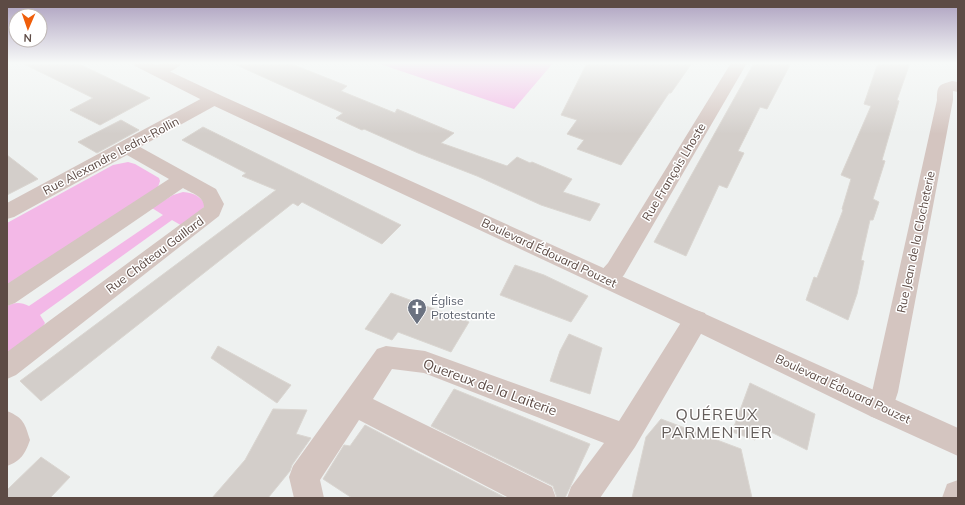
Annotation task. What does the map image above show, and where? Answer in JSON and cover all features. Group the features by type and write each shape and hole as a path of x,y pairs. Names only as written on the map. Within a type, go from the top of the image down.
{"street":[{"name":"Boulevard Édouard Pouzet","path":"193,87 214,99 696,320 880,408 958,442"},
{"name":"Rue François Lhoste","path":"607,279 616,269 725,87"},
{"name":"Rue Jean de la Clocheterie","path":"880,408 885,392 944,108 945,88 950,87"},
{"name":"Rue Alexandre Ledru-Rollin","path":"7,212 214,99"},
{"name":"Rue Château Gaillard","path":"7,367 212,211 214,200 209,194 127,147"},
{"path":"7,296 183,178"},
{"path":"582,498 625,437 696,320"},
{"name":"Quereux de la Laiterie","path":"309,498 304,477 386,356 425,362 625,437"},
{"path":"354,404 542,498"},
{"path":"7,424 13,430 16,440 7,452"}],"shaded area":[{"path":"447,87 533,87 514,109"},
{"path":"128,162 135,164 159,178 160,181 158,187 7,286 7,223 113,165"},
{"path":"183,192 191,193 201,199 206,205 184,227 172,220 40,315 45,323 41,329 7,357 7,306 18,303 29,306 163,215 152,208 173,195"}],"building":[{"path":"70,87 126,87 150,98 100,125 70,110 93,98"},
{"path":"284,87 346,87 341,91 395,113 397,109 454,133 441,143 507,166 517,157 530,163 532,162 572,179 563,192 600,204 590,221 541,205 477,176 418,153 364,129 362,130 336,118 343,113"},
{"path":"575,87 676,87 671,93 669,93 621,165 577,149 584,140 567,134 577,120 561,115"},
{"path":"741,87 779,87 767,109 760,107 738,151 744,153 727,188 719,185 686,256 654,242"},
{"path":"870,87 902,87 882,160 885,161 873,199 879,202 873,220 870,220 861,260 864,261 857,294 848,320 806,300 814,277 817,278 843,210 842,209 851,179 841,175 871,106 864,104"},
{"path":"121,120 139,130 97,153 78,142"},
{"path":"203,127 401,225 382,244 302,202 298,206 293,203 41,401 20,381 276,190 242,176 246,173 182,140"},
{"path":"7,155 38,179 7,195"},
{"path":"515,265 544,275 588,296 571,322 500,295"},
{"name":"Église Protestante","path":"391,293 469,322 451,352 398,332 392,340 365,329"},
{"path":"569,334 602,348 590,394 550,381 560,351"},
{"path":"218,346 291,385 277,403 211,358"},
{"path":"750,383 815,414 807,450 761,427 755,440 732,432"},
{"path":"454,389 590,444 565,498 557,498 553,486 431,426"},
{"path":"273,409 307,410 296,434 311,438 292,465 290,471 268,498 212,498 245,460"},
{"path":"661,419 741,449 752,498 632,498 646,437"},
{"path":"365,425 506,498 352,498 323,479 344,445 350,446"},
{"path":"41,457 70,477 50,498 7,498 7,490"}],"place":[{"name":"Église Protestante","path":"417,325"}],"district":[{"name":"QUÉREUX PARMENTIER","path":"717,423"}]}
